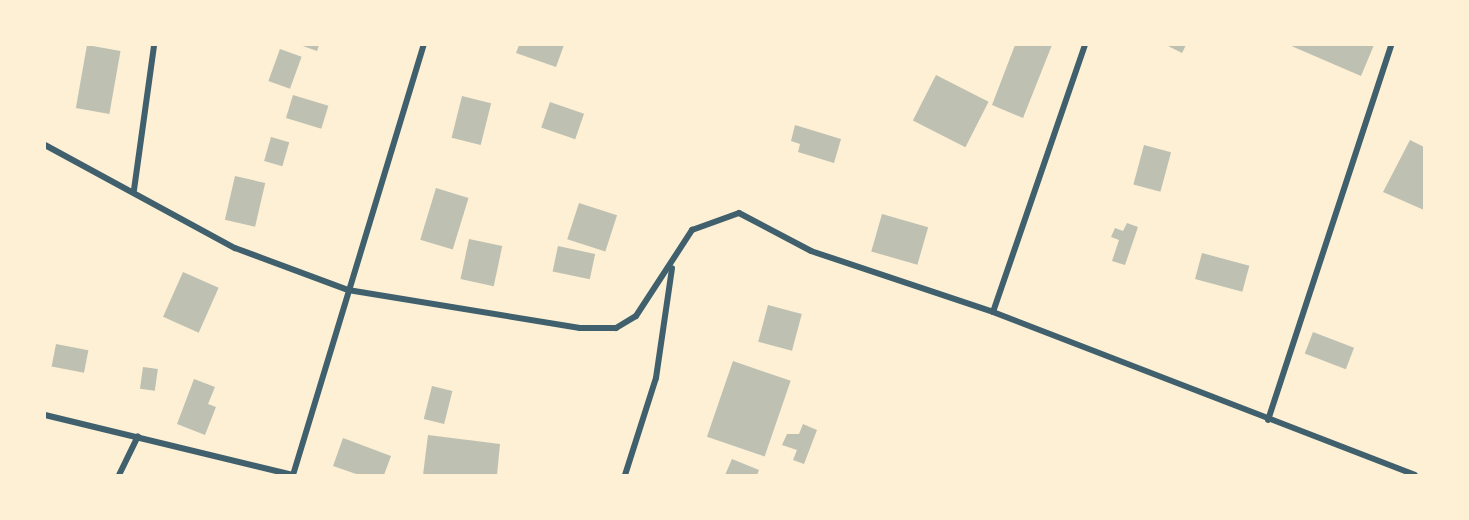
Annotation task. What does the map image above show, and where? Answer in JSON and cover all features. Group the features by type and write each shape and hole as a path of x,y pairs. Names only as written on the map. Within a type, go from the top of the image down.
{"street":[{"path":"134,190 154,45"},
{"path":"45,415 293,475 424,45"},
{"path":"993,312 1085,45"},
{"path":"1268,420 1391,45"},
{"path":"45,145 134,190 235,248 348,291 580,328 616,328 636,316 672,265 692,230 739,213 810,251 993,312 1414,475"},
{"path":"625,475 656,378 672,265"},
{"path":"119,475 138,436"}],"building":[{"path":"87,45 120,51 109,114 76,108"},
{"path":"300,45 319,45 317,51"},
{"path":"519,45 564,45 556,67 516,53"},
{"path":"1015,45 1052,45 1023,118 992,105"},
{"path":"1166,45 1186,45 1182,53"},
{"path":"1289,45 1374,45 1361,76"},
{"path":"280,49 302,57 290,89 268,81"},
{"path":"936,75 989,102 965,147 913,120"},
{"path":"293,95 328,106 321,129 286,118"},
{"path":"462,96 491,103 481,145 452,138"},
{"path":"550,102 584,114 575,139 541,128"},
{"path":"795,125 841,139 834,163 798,152 800,144 791,141"},
{"path":"271,137 289,142 282,166 264,161"},
{"path":"1410,140 1424,147 1424,210 1383,192"},
{"path":"1144,145 1171,152 1160,192 1133,185"},
{"path":"235,176 265,183 255,227 225,220"},
{"path":"436,188 469,198 453,250 420,240"},
{"path":"579,203 617,215 605,252 567,239"},
{"path":"882,214 928,227 917,265 871,251"},
{"path":"1127,223 1138,227 1125,265 1112,261 1119,240 1111,237 1115,228 1123,231"},
{"path":"469,239 502,246 494,286 460,279"},
{"path":"558,246 595,254 590,279 553,271"},
{"path":"1202,253 1249,266 1242,292 1195,279"},
{"path":"183,272 219,288 199,333 163,317"},
{"path":"768,305 802,314 792,351 758,342"},
{"path":"1313,332 1354,348 1346,369 1305,353"},
{"path":"56,344 88,350 84,373 52,367"},
{"path":"733,361 791,381 765,457 707,437"},
{"path":"143,367 158,369 155,391 140,389"},
{"path":"194,379 215,387 208,404 216,407 205,435 177,424"},
{"path":"432,386 452,391 444,424 424,419"},
{"path":"803,424 817,430 804,464 793,460 797,450 782,445 787,434 799,434"},
{"path":"428,435 500,444 497,475 423,475"},
{"path":"343,438 391,456 384,475 359,475 333,466"},
{"path":"732,459 759,470 757,475 725,475"}]}
